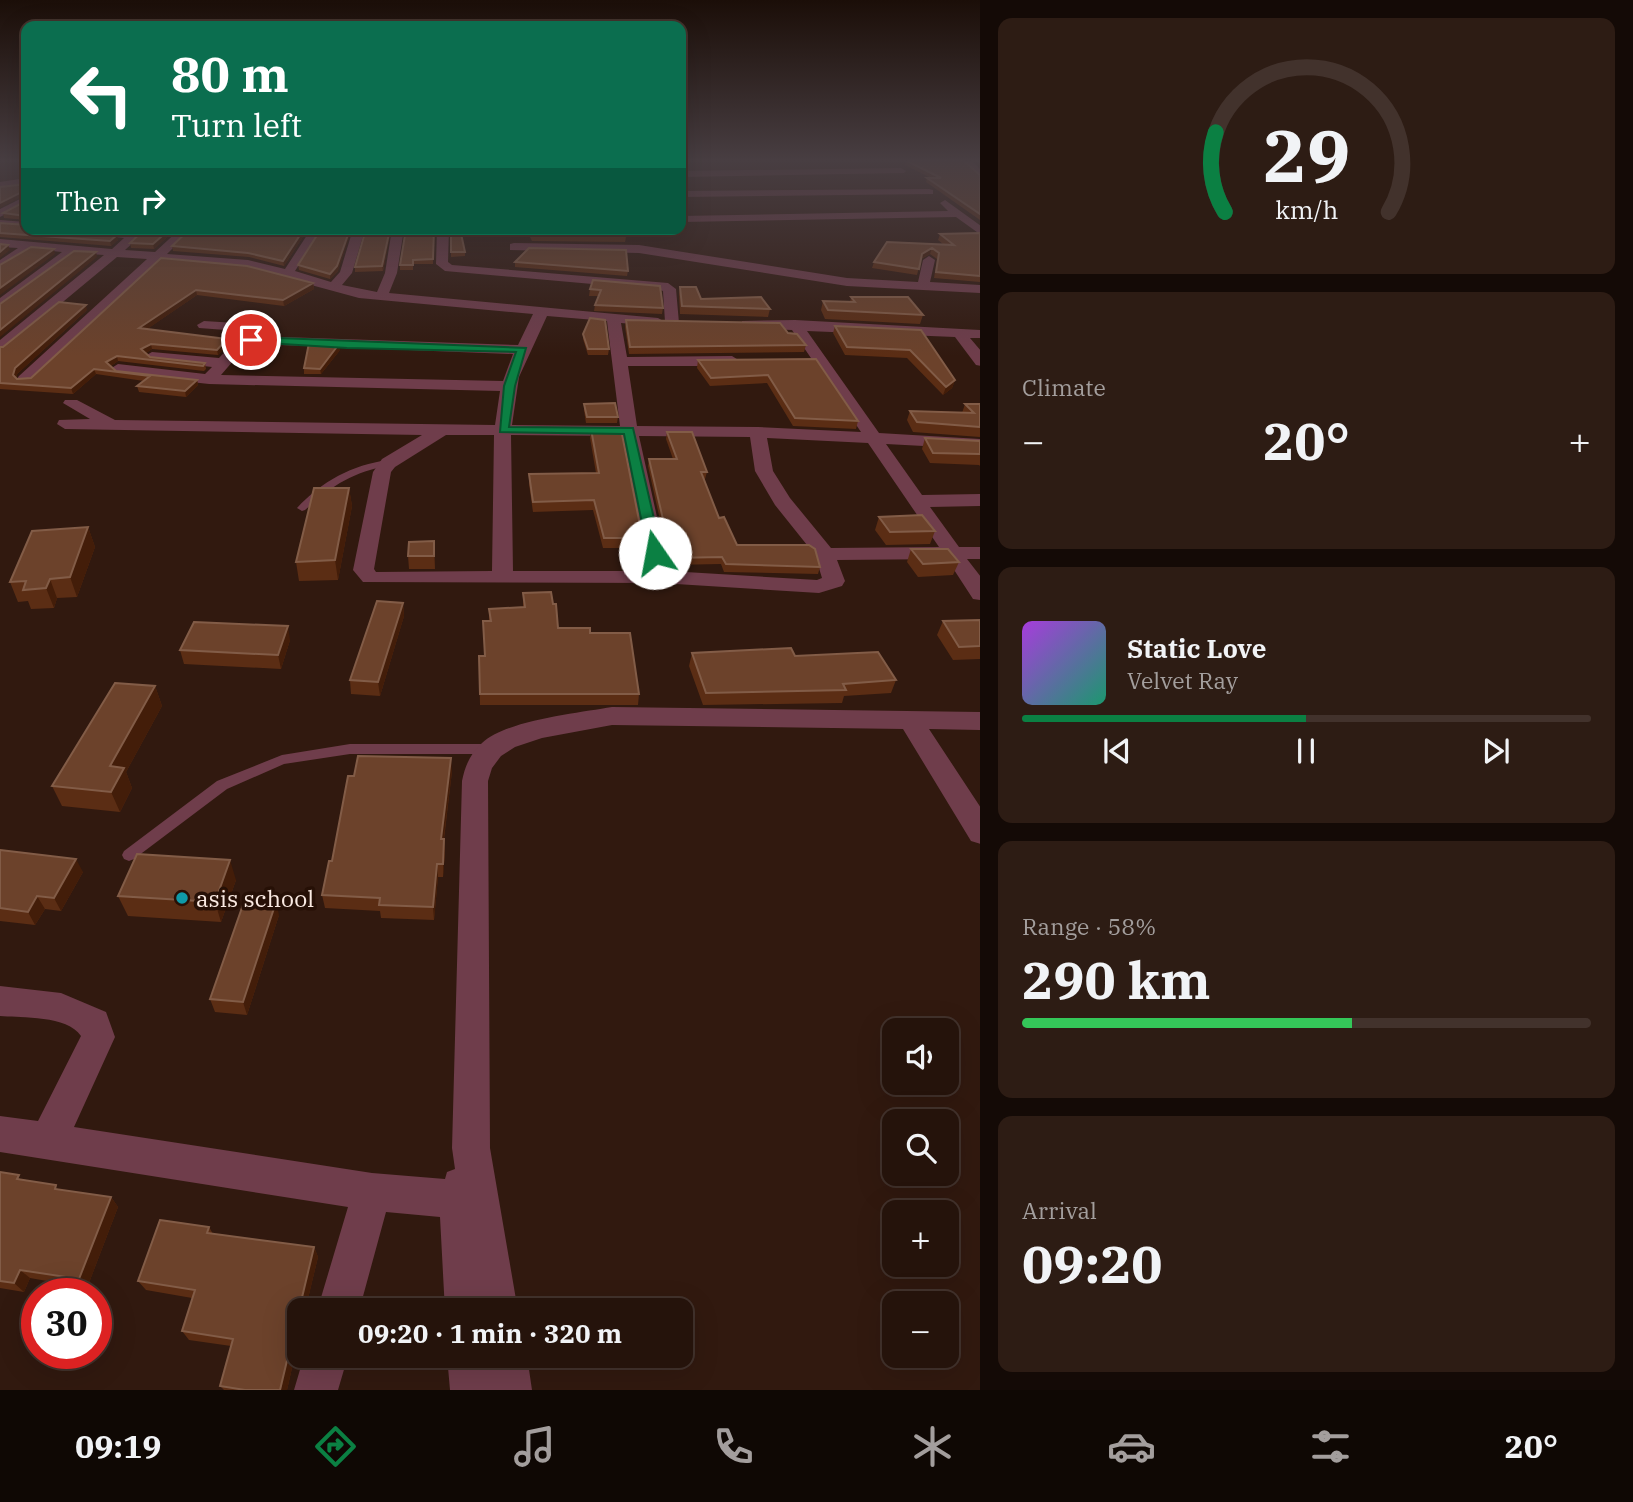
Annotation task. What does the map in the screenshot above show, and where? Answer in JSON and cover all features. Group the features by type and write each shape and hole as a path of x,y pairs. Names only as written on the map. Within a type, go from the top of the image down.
{"street":[{"path":"0,347 136,235"},
{"path":"24,379 181,235"},
{"path":"288,272 313,235"},
{"path":"333,288 346,273 357,235"},
{"path":"381,297 391,273 397,235"},
{"path":"0,243 248,264 288,272 333,288 381,297 614,320 678,323 669,289 663,286 449,268 442,264 440,256 442,235"},
{"path":"0,265 29,246"},
{"path":"514,247 639,249 706,262 847,282 980,289"},
{"path":"0,304 73,250"},
{"path":"923,287 929,260"},
{"path":"503,578 503,430 509,386 541,313"},
{"path":"614,320 629,431 660,577"},
{"path":"736,324 794,324 980,334"},
{"path":"794,324 810,359 918,501 980,594"},
{"path":"204,325 526,344"},
{"path":"960,333 980,362"},
{"path":"209,379 241,343 251,340 347,345 526,344"},
{"path":"131,354 222,363"},
{"path":"620,362 742,361"},
{"path":"118,369 209,379 509,386"},
{"path":"71,404 115,426"},
{"path":"65,424 758,432 980,444"},
{"path":"442,430 388,463 382,471 363,570 366,575 377,579 660,577 825,586 834,582 825,554 782,501 764,471 758,432"},
{"path":"918,501 980,500"},
{"path":"825,554 980,553"},
{"path":"466,1298 471,1148 475,781 479,765 492,749 519,734 569,725 611,731 922,728 980,721"},
{"path":"922,728 980,735"},
{"path":"922,728 980,808"},
{"path":"922,728 980,833"},
{"path":"0,1001 58,1006 83,1015 94,1023 98,1037 48,1141"},
{"path":"0,1134 372,1192 469,1201"},
{"path":"342,1298 372,1192"},
{"path":"469,1201 495,1298"},
{"path":"316,1390 322,1368"},
{"path":"471,1368 472,1390"},
{"path":"507,1368 510,1390"}],"lane":[{"path":"302,508 335,479 362,466 388,463"},
{"path":"129,855 222,785 282,760 350,749 492,749"}],"building":[{"path":"0,226 21,226 21,235 0,233"},
{"path":"980,233 980,276 936,272 939,253 932,248 922,254 919,269 874,262 887,242 954,245 940,234"},
{"path":"28,235 117,235 110,241"},
{"path":"139,235 163,235 153,244 130,243"},
{"path":"184,235 300,235 283,261 248,253 172,246"},
{"path":"317,235 348,235 337,266 330,274 298,265"},
{"path":"364,235 389,235 382,266 355,267"},
{"path":"405,235 434,235 433,259 413,260 413,265 400,265"},
{"path":"451,235 461,235 465,252 451,252"},
{"path":"0,244 8,245 0,252"},
{"path":"31,247 54,249 0,288 0,265"},
{"path":"529,248 626,250 628,271 515,262"},
{"path":"74,251 96,252 0,330 0,304"},
{"path":"161,258 247,266 313,283 283,300 196,290 139,328 227,339 217,350 151,344 141,349 150,357 205,363 203,366 117,356 106,362 116,371 197,380 185,391 137,386 150,376 94,369 71,388 0,383 0,347 59,302 86,305 15,368 13,375 17,379 31,378"},
{"path":"593,280 660,286 663,308 595,305 601,290 590,289"},
{"path":"680,287 696,287 701,299 761,297 770,309 682,306"},
{"path":"851,297 908,297 923,315 828,310 823,301 855,302"},
{"path":"590,318 605,320 609,349 588,349 583,334"},
{"path":"626,320 780,323 788,333 797,334 806,345 630,347"},
{"path":"835,326 921,330 955,380 946,387 910,350 847,347"},
{"path":"309,343 339,344 320,369 304,368"},
{"path":"816,359 858,421 795,418 768,375 711,378 698,360"},
{"path":"615,403 618,417 587,417 584,404"},
{"path":"965,404 980,404 980,427 917,422 910,411 974,413"},
{"path":"591,429 621,429 646,556 636,556 629,538 604,538 594,500 533,502 529,474 599,473"},
{"path":"667,432 692,432 707,472 701,472 719,518 724,517 737,545 809,545 815,549 820,567 726,564 722,557 672,558 649,459 677,459"},
{"path":"925,438 980,441 980,454 933,453"},
{"path":"314,488 349,488 335,560 296,562"},
{"path":"922,515 935,531 890,532 879,517"},
{"path":"88,527 70,577 50,579 46,588 23,590 26,581 10,582 32,531"},
{"path":"434,541 434,556 408,556 409,542"},
{"path":"911,549 948,549 959,562 923,564"},
{"path":"551,592 553,604 556,604 558,628 590,628 590,633 630,633 639,694 480,694 479,656 485,656 483,621 491,621 489,609 525,607 523,593"},
{"path":"377,601 403,603 378,682 350,680"},
{"path":"980,620 980,646 959,647 943,621"},
{"path":"194,622 288,626 278,655 180,650"},
{"path":"791,648 795,656 878,652 896,680 843,684 846,690 706,693 692,653"},
{"path":"115,683 155,686 110,766 124,768 111,792 52,786"},
{"path":"358,756 451,758 441,839 444,839 443,864 437,864 433,907 379,905 380,898 322,895 329,861 332,861 348,776 354,776"},
{"path":"0,850 76,859 54,898 37,896 28,912 0,908"},
{"path":"137,854 230,860 215,902 118,896"},
{"path":"245,899 276,902 243,1002 210,999"},
{"path":"0,1172 19,1175 17,1179 56,1185 55,1189 111,1197 79,1278 20,1270 14,1283 0,1281"},
{"path":"160,1220 209,1227 207,1233 314,1247 302,1298 287,1298 287,1361 280,1390 245,1390 220,1386 233,1339 182,1331 195,1290 138,1281"}],"place":[{"name":"asis school","path":"182,898"}],"route":[{"path":"251,340 522,350 509,386 503,430 629,431 655,553"}]}
